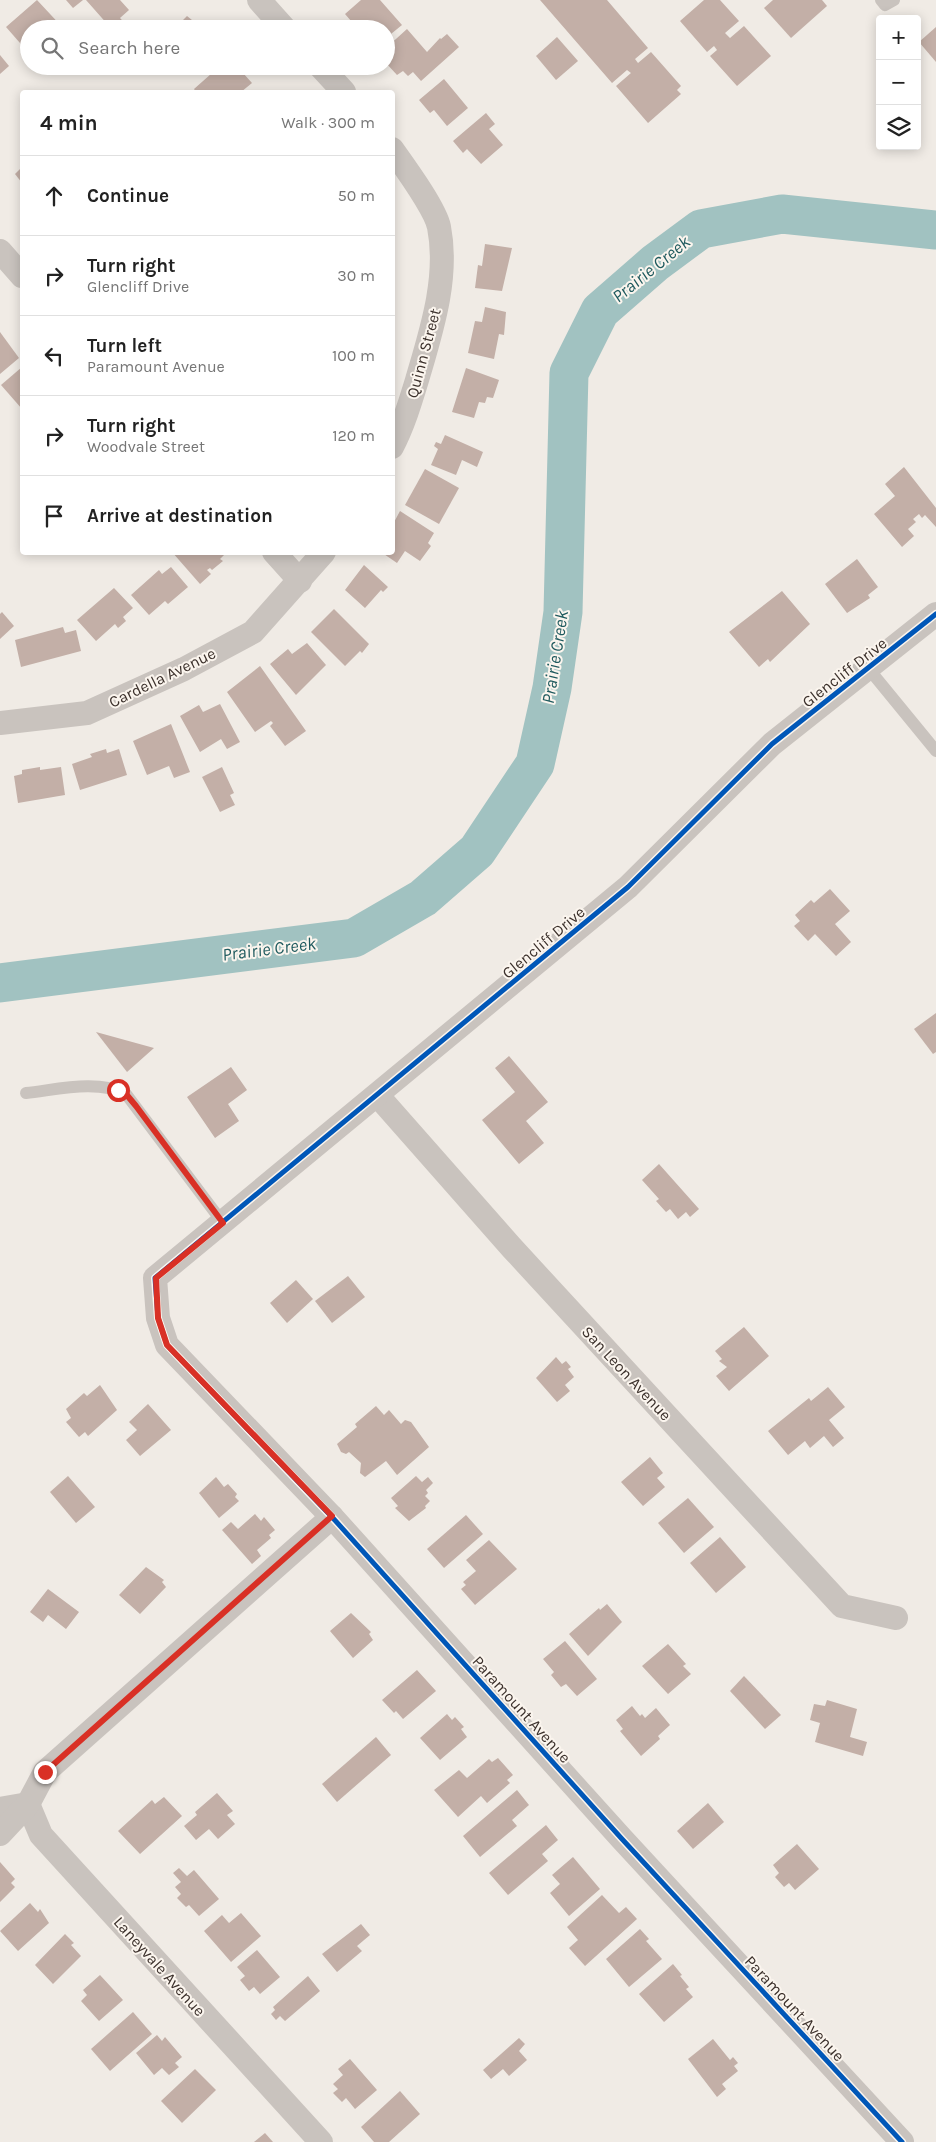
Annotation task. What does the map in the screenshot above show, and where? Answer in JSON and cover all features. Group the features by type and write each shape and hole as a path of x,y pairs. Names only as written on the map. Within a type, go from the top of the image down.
{"street":[{"path":"259,0 277,20"},
{"path":"328,75 342,90"},
{"name":"Quinn Street","path":"395,153 414,180 439,226 441,266 434,324 401,430 395,442"},
{"path":"0,251 20,274"},
{"path":"277,555 300,581 322,555"},
{"name":"Cardella Avenue","path":"0,723 87,713 184,669 253,632 300,581"},
{"name":"Glencliff Drive","path":"156,1278 628,888 772,744 936,614"},
{"name":"San Leon Avenue","path":"378,1096 512,1248 842,1606 896,1618"},
{"name":"Paramount Avenue","path":"156,1278 158,1318 167,1345 332,1516 616,1832 902,2142"},
{"path":"0,1834 28,1804 45,1772 332,1516"},
{"path":"0,1809 28,1804"},
{"name":"Laneyvale Avenue","path":"28,1804 41,1835 321,2142"}],"lane":[{"path":"881,0 885,5 894,0"},
{"path":"868,668 936,750"},
{"path":"26,1093 87,1087 118,1090 126,1094 223,1223"}],"building":[{"path":"37,0 56,20 20,20 20,43 6,27"},
{"path":"66,0 83,0 73,8"},
{"path":"86,0 120,0 129,10 120,18 122,20 104,20"},
{"path":"361,0 380,0 402,25 395,31 395,20 350,20 345,14"},
{"path":"540,0 607,0 648,48 635,59 638,63 651,52 681,86 677,90 681,94 648,123 616,86 631,73 627,70 612,83"},
{"path":"704,0 720,0 739,21 725,33 730,38 744,26 771,56 737,86 710,56 717,50 714,46 707,52 680,21"},
{"path":"773,0 822,0 827,6 791,38 764,8"},
{"path":"187,16 192,20 183,20"},
{"path":"936,27 936,62 921,44 921,40"},
{"path":"407,29 427,52 440,38 447,34 459,47 421,81 413,72 408,76 403,71 397,75 395,73 395,40"},
{"path":"557,37 578,61 556,80 536,56"},
{"path":"0,55 9,66 0,74"},
{"path":"210,75 245,75 252,83 243,90 194,89"},
{"path":"444,79 468,108 447,126 434,110 430,113 419,100"},
{"path":"486,113 495,124 489,129 503,145 481,164 467,149 463,153 453,141"},
{"path":"20,169 20,180 15,174"},
{"path":"485,244 512,248 502,291 475,288 478,265 482,266"},
{"path":"485,307 506,312 504,335 499,334 494,359 468,353 475,321 482,322"},
{"path":"0,332 19,358 0,374"},
{"path":"466,368 499,380 493,398 487,397 485,403 479,402 474,418 452,412"},
{"path":"20,369 20,407 1,385"},
{"path":"445,435 483,452 477,467 462,460 456,475 431,465 438,449 434,446 436,442 441,444"},
{"path":"904,467 936,508 936,527 925,515 922,518 919,514 913,519 916,522 908,529 914,536 902,547 874,514 895,496 885,484"},
{"path":"425,469 459,488 439,524 405,505"},
{"path":"400,511 434,533 428,543 431,546 420,561 405,551 397,563 385,555 395,555 395,520"},
{"path":"175,555 224,555 220,559 223,561 212,570 210,568 207,570 211,574 200,584"},
{"path":"857,559 878,587 868,595 870,598 847,613 825,584"},
{"path":"364,565 388,587 383,592 381,590 365,608 345,590"},
{"path":"171,567 188,587 168,604 165,601 149,615 131,595 159,570 162,574"},
{"path":"114,588 133,608 123,617 126,621 118,628 115,624 96,641 77,620"},
{"path":"782,591 810,624 770,662 768,659 759,667 729,632"},
{"path":"334,609 369,644 362,653 360,651 345,666 311,632"},
{"path":"2,612 14,626 0,639 0,614"},
{"path":"63,627 65,633 76,630 81,651 21,667 15,640"},
{"path":"307,643 326,665 296,695 270,664 288,649 292,654"},
{"path":"260,666 306,731 285,746 270,726 273,723 271,721 255,732 227,692"},
{"path":"220,704 240,742 227,749 221,739 200,752 180,716 199,705 203,712"},
{"path":"171,724 190,772 174,778 169,766 147,775 133,741"},
{"path":"106,749 107,753 119,749 127,775 80,790 72,764 92,757 90,754"},
{"path":"40,767 40,770 61,767 65,795 18,803 14,776 22,774 22,770"},
{"path":"222,767 234,793 230,795 235,805 220,812 202,777"},
{"path":"830,889 850,911 835,924 851,942 836,956 815,934 808,941 794,926 800,921 795,915 811,900 814,903"},
{"path":"936,1013 936,1052 933,1054 914,1029"},
{"path":"96,1032 154,1048 127,1072"},
{"path":"509,1056 548,1102 526,1121 544,1143 519,1164 482,1120 515,1092 495,1068"},
{"path":"231,1067 247,1090 228,1104 239,1121 215,1138 187,1097"},
{"path":"659,1164 699,1209 690,1217 686,1212 678,1219 670,1209 666,1212 656,1201 659,1199 642,1180"},
{"path":"348,1276 365,1297 332,1323 315,1301"},
{"path":"296,1280 313,1299 287,1323 270,1303"},
{"path":"744,1327 769,1356 729,1391 716,1376 727,1367 719,1361 722,1359 715,1351"},
{"path":"556,1357 562,1364 566,1361 571,1367 568,1369 574,1377 565,1385 570,1391 557,1402 536,1378"},
{"path":"100,1385 117,1410 88,1436 85,1432 79,1437 66,1422 71,1418 66,1409 84,1393 87,1396"},
{"path":"828,1387 845,1407 829,1420 844,1438 833,1447 824,1436 810,1448 805,1441 788,1455 768,1431 809,1398 811,1401"},
{"path":"148,1404 171,1430 140,1456 126,1440 137,1430 129,1422"},
{"path":"376,1406 384,1415 389,1410 401,1424 405,1420 411,1422 429,1447 397,1475 386,1461 365,1477 360,1473 361,1463 349,1452 346,1454 341,1452 337,1444 357,1427 355,1424"},
{"path":"650,1457 663,1473 657,1478 665,1487 643,1506 621,1482"},
{"path":"68,1476 95,1507 76,1523 50,1492"},
{"path":"416,1476 422,1482 428,1477 433,1483 426,1490 428,1493 425,1496 430,1501 425,1506 426,1508 409,1521 395,1508 398,1506 391,1498"},
{"path":"216,1477 224,1487 228,1484 237,1494 235,1497 239,1501 219,1518 199,1493"},
{"path":"688,1498 714,1527 684,1553 658,1523"},
{"path":"255,1514 261,1521 264,1517 275,1530 269,1535 271,1538 257,1550 261,1556 252,1564 222,1530 231,1522 238,1529"},
{"path":"466,1515 483,1534 444,1568 427,1549"},
{"path":"720,1537 746,1567 716,1593 690,1563"},
{"path":"489,1540 517,1569 475,1605 461,1589 466,1585 463,1582 476,1571 466,1560"},
{"path":"146,1567 164,1580 162,1582 166,1587 140,1614 119,1595"},
{"path":"48,1589 79,1612 66,1629 48,1615 43,1622 30,1612"},
{"path":"607,1604 622,1622 588,1656 569,1634 599,1608 600,1610"},
{"path":"351,1613 371,1632 369,1634 373,1640 353,1658 330,1631"},
{"path":"565,1641 597,1679 577,1696 566,1684 561,1687 551,1675 554,1672 543,1659"},
{"path":"668,1644 686,1664 683,1666 691,1674 668,1694 642,1666"},
{"path":"417,1670 436,1691 403,1719 396,1711 394,1713 382,1700"},
{"path":"744,1676 781,1715 765,1729 730,1691"},
{"path":"827,1700 857,1709 850,1737 867,1742 863,1756 815,1742 820,1723 810,1720 814,1704 825,1706"},
{"path":"632,1706 640,1716 642,1714 645,1718 656,1708 670,1725 658,1736 660,1739 641,1756 620,1731 623,1729 616,1720"},
{"path":"447,1714 452,1720 455,1717 464,1727 461,1729 467,1737 440,1760 420,1738"},
{"path":"376,1737 391,1755 337,1802 322,1784"},
{"path":"498,1758 513,1775 507,1780 510,1783 487,1803 481,1796 458,1817 434,1790 459,1770 467,1778 489,1759 492,1762"},
{"path":"517,1790 529,1805 512,1820 517,1826 480,1857 463,1836"},
{"path":"217,1793 233,1811 227,1815 235,1824 218,1839 209,1829 196,1840 184,1826 197,1815 195,1812"},
{"path":"164,1797 182,1816 140,1854 118,1831 152,1800 155,1804"},
{"path":"708,1803 724,1822 693,1849 677,1831"},
{"path":"546,1825 558,1840 542,1854 548,1861 508,1895 489,1873"},
{"path":"797,1844 819,1869 795,1890 789,1883 784,1887 775,1877 779,1873 773,1865"},
{"path":"573,1857 600,1889 569,1916 550,1893 560,1884 552,1875"},
{"path":"0,1862 15,1879 11,1883 15,1887 0,1902"},
{"path":"179,1868 187,1876 194,1870 219,1899 199,1916 189,1905 186,1907 177,1898 181,1894 175,1887 181,1882 173,1873"},
{"path":"602,1895 619,1913 626,1907 637,1919 585,1966 569,1948 578,1940 567,1927"},
{"path":"30,1903 38,1912 40,1909 49,1923 18,1951 0,1931"},
{"path":"241,1913 261,1936 231,1962 204,1931 222,1915 229,1923"},
{"path":"361,1924 370,1935 357,1946 362,1951 337,1972 322,1954"},
{"path":"640,1929 649,1939 646,1941 662,1959 629,1987 606,1959"},
{"path":"65,1934 74,1943 71,1945 81,1956 53,1984 35,1965"},
{"path":"257,1950 280,1977 260,1994 254,1987 249,1991 240,1980 245,1976 237,1967"},
{"path":"673,1964 682,1975 680,1976 689,1987 686,1989 693,1997 664,2022 639,1994"},
{"path":"100,1975 123,2000 99,2021 81,2001 87,1995 83,1990"},
{"path":"308,1976 320,1991 285,2021 280,2016 276,2020 271,2014 275,2010 273,2007"},
{"path":"133,2012 152,2034 110,2071 91,2049"},
{"path":"157,2035 162,2041 165,2037 182,2057 175,2063 179,2067 169,2075 162,2068 154,2075 136,2053"},
{"path":"519,2038 525,2044 519,2051 527,2060 509,2076 503,2069 491,2079 483,2070"},
{"path":"713,2039 730,2060 733,2057 738,2063 734,2066 738,2071 722,2084 726,2089 717,2097 688,2059"},
{"path":"350,2059 377,2090 355,2109 346,2098 342,2102 333,2093 338,2089 333,2084 343,2075 338,2069"},
{"path":"195,2069 216,2090 182,2123 161,2101"},
{"path":"400,2091 420,2114 389,2142 374,2142 361,2127"},
{"path":"265,2133 273,2142 254,2142"}],"waterway":[{"name":"Prairie Creek","path":"0,983 354,938 423,898 477,851 535,764 552,688 563,612 569,373 600,311 655,263 701,229 782,214 936,230"}],"cycle path":[{"path":"902,2142 622,1839 332,1517 167,1345 158,1318 155,1278 628,887 772,744 936,614"}],"route":[{"path":"45,1772 332,1516 167,1345 158,1318 156,1278 223,1223 136,1106 126,1094 118,1090"}]}
